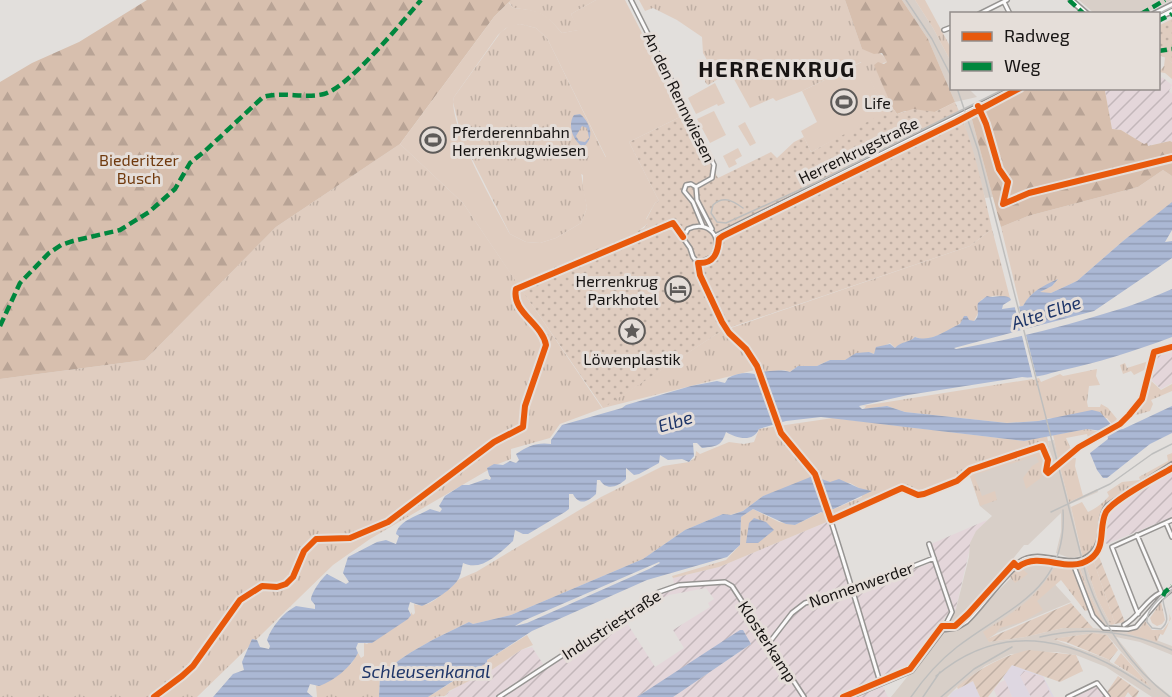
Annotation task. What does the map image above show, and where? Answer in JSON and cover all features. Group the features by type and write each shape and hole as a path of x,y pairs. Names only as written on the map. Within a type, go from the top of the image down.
{"main road":[{"path":"847,697 912,669 944,628 955,628 966,621 1022,561 1036,557 1078,562 1089,557 1097,548 1101,536 1102,517 1108,506 1172,465"}],"street":[{"name":"An den Rennwiesen","path":"631,0 714,165 711,178 696,187"},
{"path":"1071,0 1086,12"},
{"path":"983,12 1006,1"},
{"path":"1158,12 1172,4"},
{"path":"944,30 950,27"},
{"name":"Herrenkrugstraße","path":"714,234 1010,90"},
{"path":"698,263 714,255 716,246 714,234 697,200 696,187 687,184 684,191 692,201 703,225 714,234"},
{"path":"703,225 690,227 683,237 698,263 700,275 722,322"},
{"path":"1154,352 1172,347"},
{"path":"829,515 880,683"},
{"path":"1138,614 1112,548 1113,545 1172,520"},
{"path":"1166,522 1172,537"},
{"path":"1137,535 1162,594"},
{"path":"929,544 952,614 944,628"},
{"name":"Nonnenwerder","path":"769,644 792,613 805,603 852,590 934,558"},
{"path":"1075,569 1093,616 1104,628 1136,627 1162,594"},
{"name":"Industriestraße","path":"499,697 659,592 681,585 726,582 732,586"},
{"name":"Klosterkamp","path":"732,586 804,697"},
{"path":"1124,625 1138,614 1154,596 1172,589"},
{"path":"1068,697 1097,683 1101,685 1108,697"}],"shaded area":[{"path":"902,0 915,0 933,28 950,60 950,90 970,90 977,97 955,102 928,39"},
{"path":"1079,0 1172,0 1147,12 1093,12"},
{"path":"1162,77 1172,85 1169,91 1172,94 1172,142 1147,146 1121,130 1112,129 1105,91 1160,90"},
{"path":"971,116 993,197 985,198 963,120"},
{"path":"1172,346 1172,383 1161,389 1150,379 1155,352"},
{"path":"1102,434 1060,467 1069,502 1097,489 1098,492 1070,504 1082,556 1070,558 1056,553 1061,532 1061,513 1028,545 1024,545 971,611 955,625 947,624 956,609 969,557 970,543 976,531 992,516 980,506 969,473 1043,447 1047,461 1045,472 1048,474 1053,471 1053,467 1048,441 1054,440 1060,465 1080,448"},
{"path":"1172,472 1172,517 1107,544 1104,542 1107,514 1153,480"},
{"path":"987,520 971,544 955,612 931,544"},
{"path":"829,521 850,593 933,562 949,612 909,667 838,697 673,697 751,644 743,630 637,697 503,697 661,594 675,590 673,578 719,567","holes":["706,588 714,599 708,603 710,607 673,630 684,648 655,667 625,620 633,618 639,611 669,595"]},
{"path":"1042,561 1058,564 1050,579 1071,602 997,633 988,639 989,642 1063,628 1093,628 1140,634 1172,646 1172,655 1140,642 1116,637 1152,681 1172,697 1152,697 1106,667 1076,655 1056,652 1011,654 985,666 947,697 891,697 944,631 959,630 1023,566","holes":["1094,633 1107,635 1149,685 1110,660 1053,639"]},
{"path":"1085,563 1097,598 1111,625 1104,625 1087,589 1079,564"},
{"path":"532,647 543,664 495,697 448,697 446,694 493,669 521,650"},
{"path":"1012,665 1043,676 1054,697 1012,697 1003,677"},
{"path":"1024,671 1043,677 1052,697 1031,697 1020,676"},
{"path":"1005,680 1012,697 997,697 994,690 999,683"},
{"path":"973,681 980,697 949,697 952,692"},
{"path":"882,685 888,697 853,697"},
{"path":"1096,686 1106,697 1075,697"}],"green space":[{"name":"Biederitzer Busch","path":"147,0 511,0 494,17 400,144 276,227 145,360 0,379 0,82 32,63 79,42"},
{"path":"511,0 596,0 571,14 579,30 562,33 540,14 513,8 509,2"},
{"name":"Pferderennbahn Herrenkrugwiesen","path":"511,0 509,3 513,8 541,13 562,33 578,30 571,14 596,0 625,0 684,115 629,142 659,201 655,203 646,219 650,222 637,232 517,283 463,203 400,144 494,17","holes":["520,24 536,28 547,38 606,157 593,155 579,173 583,175 587,208 581,223 556,238 540,243 526,242 510,234 465,145 454,109 454,97 498,35 506,28"]},
{"path":"639,0 845,0 862,49 880,54 887,62 875,65 892,107 886,112 861,62 802,91 776,101 773,98 750,108 730,72 708,85 705,82 705,79 714,72 703,53 702,37 677,20 653,8 645,11"},
{"path":"845,0 902,0 928,39 955,102 935,112 905,111 897,114 874,65 878,62 884,64 887,62 882,53 874,54 862,49"},
{"path":"915,0 925,0 950,46 950,60"},
{"path":"1172,19 1172,63 1160,55 1160,25"},
{"path":"520,24 536,28 547,38 606,158 601,158 581,173 587,208 581,223 556,238 540,243 526,242 510,234 462,139 453,102 454,97 501,32 509,26"},
{"path":"1165,58 1172,63 1172,79 1160,72"},
{"name":"Life","path":"862,62 886,112 811,152 801,131 817,122 802,91"},
{"path":"715,83 725,103 718,106 717,104 696,114 688,98"},
{"path":"1025,90 1106,90 1112,129 1121,130 1144,144 1147,143 1148,146 1172,142 1172,176 1163,170 1138,187 1028,216 1001,227 971,116"},
{"path":"955,102 972,148 992,229 970,246 723,330 603,408 517,283 644,228 649,222 646,220 655,203 659,201 629,142 684,115 718,178 771,152 777,158 794,142 804,137 811,152 892,107 897,114 913,109 935,112"},
{"path":"714,111 726,135 710,143 697,119"},
{"path":"745,122 756,143 750,146 738,126"},
{"path":"400,144 463,203 602,408 723,330 755,370 603,408 560,424 550,438 511,449 511,459 487,468 488,470 370,539 333,565 197,697 0,697 0,379 145,360 276,227"},
{"path":"738,148 742,156 735,160 737,164 729,168 723,156"},
{"path":"1163,170 1172,176 1172,203 1077,281 1051,293 1038,293 1052,286 1056,281 1050,283 1037,290 1023,306 1020,306 1001,227 1028,216 1138,187"},
{"path":"992,229 1010,298 995,296 981,300 974,321 963,320 939,335 923,339 916,337 895,348 890,343 876,350 874,354 869,352 845,360 830,360 817,366 798,366 790,372 784,370 764,372 752,352 728,329 970,246"},
{"path":"1149,361 1148,368 1134,375 1131,371 1123,374 1120,365 1125,363 1127,368"},
{"path":"1097,369 1096,376 1100,385 1089,386 1088,407 1100,407 1101,404 1108,408 1117,419 1112,424 1107,418 1050,418 1007,423 905,412 887,406 864,409 866,406 862,406 1039,378 1041,382 1060,374 1063,376"},
{"path":"1149,379 1161,390 1172,384 1172,391 1151,400 1153,404 1150,411 1136,415 1132,412 1144,398"},
{"path":"833,418 1024,441 1047,436 1053,467 1048,472 1046,470 1049,461 1044,445 968,471 955,481 925,494 917,494 902,487 831,518 829,511 862,497 859,488 850,483 830,482 778,491 763,496 743,511 730,515 723,514 685,530 643,559 511,615 473,624 469,622 434,639 411,652 380,676 379,697 317,697 316,686 351,664 358,653 361,658 364,656 364,643 367,644 411,615 411,612 413,615 415,613 414,604 432,602 458,580 476,572 601,497 663,466 689,462 695,458 696,451 700,454 729,442 744,444 754,442 759,429"},
{"path":"1087,429 1101,432 1078,448 1088,438 1087,434 1066,438 1072,451 1059,463 1053,435"},
{"path":"1042,448 1046,461 1044,472 1046,474 1026,489 1023,478 1032,466 1039,462 1036,456 974,475 982,496 995,491 997,500 980,506 969,473"},
{"path":"1172,453 1172,463 1105,508 1097,541 1090,553 1083,559 1071,507 1082,502 1088,512 1109,496 1107,492 1122,482 1140,480 1139,477 1168,461 1167,455"},
{"path":"1070,458 1076,458 1075,466 1083,496 1069,502 1060,467"},
{"path":"902,489 906,492 868,507 867,504"},
{"path":"753,509 779,522 795,525 822,512 829,521 719,567 673,578 672,576 726,560 740,545 741,517"},
{"path":"1098,554 1125,622 1115,624 1093,559"},
{"path":"1093,559 1115,624 1111,625 1097,598 1085,563"},
{"path":"1057,563 1070,565 1075,571 1076,565 1079,564 1102,624 1096,620 1092,609 1085,611 1061,580 1037,601 1043,610 1022,622 1000,628 987,639 983,632 1034,595"},
{"path":"1019,566 1028,574 1015,583 1010,577 1005,579"},
{"path":"1161,602 1165,620 1157,626 1150,618"},
{"path":"1071,603 1093,628 1063,628 989,642 987,639"},
{"path":"1145,621 1152,630 1163,630 1169,622 1157,642 1126,633 1140,628"},
{"path":"1094,633 1107,635 1118,650 1110,660 1066,642 1052,639"},
{"path":"527,635 533,645 521,650 493,669 449,691 445,696 428,697"},
{"path":"1029,650 1076,655 1083,671 1060,682 1012,665 988,697 980,697 973,681 958,689 957,687 965,680 991,664"},
{"path":"1121,653 1149,685 1114,663"},
{"path":"1118,676 1139,691 1136,697 1132,697 1128,692 1125,697 1111,697 1107,692"}],"water":[{"path":"580,114 589,126 590,135 589,139 583,147 576,141 572,132 571,123 574,115","holes":["582,126 587,128 589,138 585,142 579,141 576,136"]},
{"path":"1172,202 1172,230 1165,242 1172,241 1172,258 1094,311 954,348 1059,327 1126,307 1172,289 1172,337 1116,356 1040,376 908,395 859,406 862,409 887,406 905,412 1007,423 1038,421 1092,410 1100,412 1116,430 1123,429 1172,406 1172,433 1150,444 1107,478 1103,478 1097,470 1090,453 1108,439 1107,434 1103,431 1087,429 1024,441 821,417 786,421 759,429 749,438 726,432 720,443 715,446 702,448 697,443 693,443 694,456 689,462 682,459 668,460 660,455 659,463 639,474 634,475 626,468 626,479 616,486 605,486 597,480 596,494 587,501 578,500 573,494 569,494 569,509 565,512 528,534 515,530 513,541 496,556 477,565 463,563 459,578 443,594 422,606 410,602 408,609 411,615 408,619 372,643 358,643 356,648 358,653 342,673 319,686 310,684 307,692 313,697 213,697 233,674 244,670 242,662 252,639 257,640 260,647 269,649 267,640 282,616 296,606 315,609 311,597 327,574 346,584 349,582 343,573 348,557 377,542 386,540 396,544 399,536 396,534 398,529 405,522 430,509 440,512 442,509 439,506 445,496 462,485 490,480 487,468 494,464 503,465 510,461 516,463 519,460 516,454 525,449 537,444 551,444 551,440 562,425 691,386 717,381 725,383 728,378 740,374 748,373 759,376 760,372 779,370 790,372 798,366 817,366 830,360 845,360 856,353 874,354 876,347 890,344 895,348 915,337 933,337 960,324 964,316 974,321 978,315 978,303 987,296 1010,298 1011,300 1003,305 1002,309 1023,306 1034,293 1058,279 1052,286 1040,292 1051,293 1077,281"},
{"name":"Schleusenkanal","path":"813,476 830,482 839,479 872,491 795,525 786,524 753,509 741,517 740,545 727,557 647,580 532,631 487,660 487,663 428,697 379,697 380,676 411,652 434,639 469,622 473,624 511,615 643,559 685,530 723,514 731,515 743,511 763,496","holes":["660,563 527,623 515,626 523,621"]},
{"path":"754,518 766,522 774,530 758,543 746,543 749,523"},
{"path":"743,630 751,644 673,697 637,697"}],"pier":[{"path":"1018,303 1037,379 1033,380 1014,304"}],"tram line":[{"path":"1160,13 1172,7"},
{"path":"743,208 732,201 721,200 713,205 711,213 717,222 726,223 815,183 1002,90"},
{"path":"1172,589 1155,603 1149,612 1147,622 1152,628 1161,629 1164,626 1166,616 1163,600 1172,590"}],"railway":[{"path":"906,0 932,39 950,74"},
{"path":"958,90 978,150 1087,579 1101,613 1120,644 1143,673 1170,697"},
{"path":"1051,512 1110,484 1152,454 1172,444"},
{"path":"911,697 932,670 950,652 1032,594 1046,578 1056,560 1062,537 1063,510"},
{"path":"1040,637 1074,632 1107,632 1140,638 1172,650"},
{"path":"936,676 963,657 990,646 1017,641 1044,642 1071,648 1097,658 1150,689"},
{"path":"941,697 974,669 1012,647"},
{"path":"923,697 940,672"}],"marked path":[{"path":"0,326 20,283 49,253 73,241 120,230 149,212 175,189 190,163 263,97 271,95 308,96 324,94 334,89 347,80 375,53 421,0"},
{"path":"1069,0 1082,12"},
{"path":"1144,12 1165,0"},
{"path":"1160,20 1172,14"},
{"path":"1160,51 1172,49"},
{"path":"1163,596 1172,586"}],"cycle path":[{"path":"1016,90 723,236 719,239 714,257 708,262 698,263 700,275 722,322 729,333 746,349 757,366 781,433 815,474 831,520 902,488 918,495 924,494 957,481 970,470 1042,446 1048,460 1046,471 1048,473 1079,447 1120,424 1129,415 1142,399 1154,352 1172,347"},
{"path":"978,106 986,124 999,169 1008,182 1003,204"},
{"path":"1003,204 1029,193 1172,158"},
{"path":"154,697 193,666 240,600 262,586 277,587 286,584 293,577 304,551 316,539 350,538 388,522 494,442 523,427 525,406 546,345 539,330 518,304 516,289 673,223 683,237"},
{"path":"843,697 910,669 942,626 955,626 1014,563 1018,567 1027,562 1036,561 1072,565 1090,559 1099,549 1106,512 1126,495 1172,468"}],"place":[{"name":"Life","path":"844,102"},
{"name":"Pferderennbahn Herrenkrugwiesen","path":"433,140"},
{"name":"Herrenkrug Parkhotel","path":"678,289"},
{"name":"Löwenplastik","path":"632,331"}],"district":[{"name":"HERRENKRUG","path":"777,68"}],"water label":[{"name":"Alte Elbe","path":"1046,312"},
{"name":"Elbe","path":"675,421"}]}
